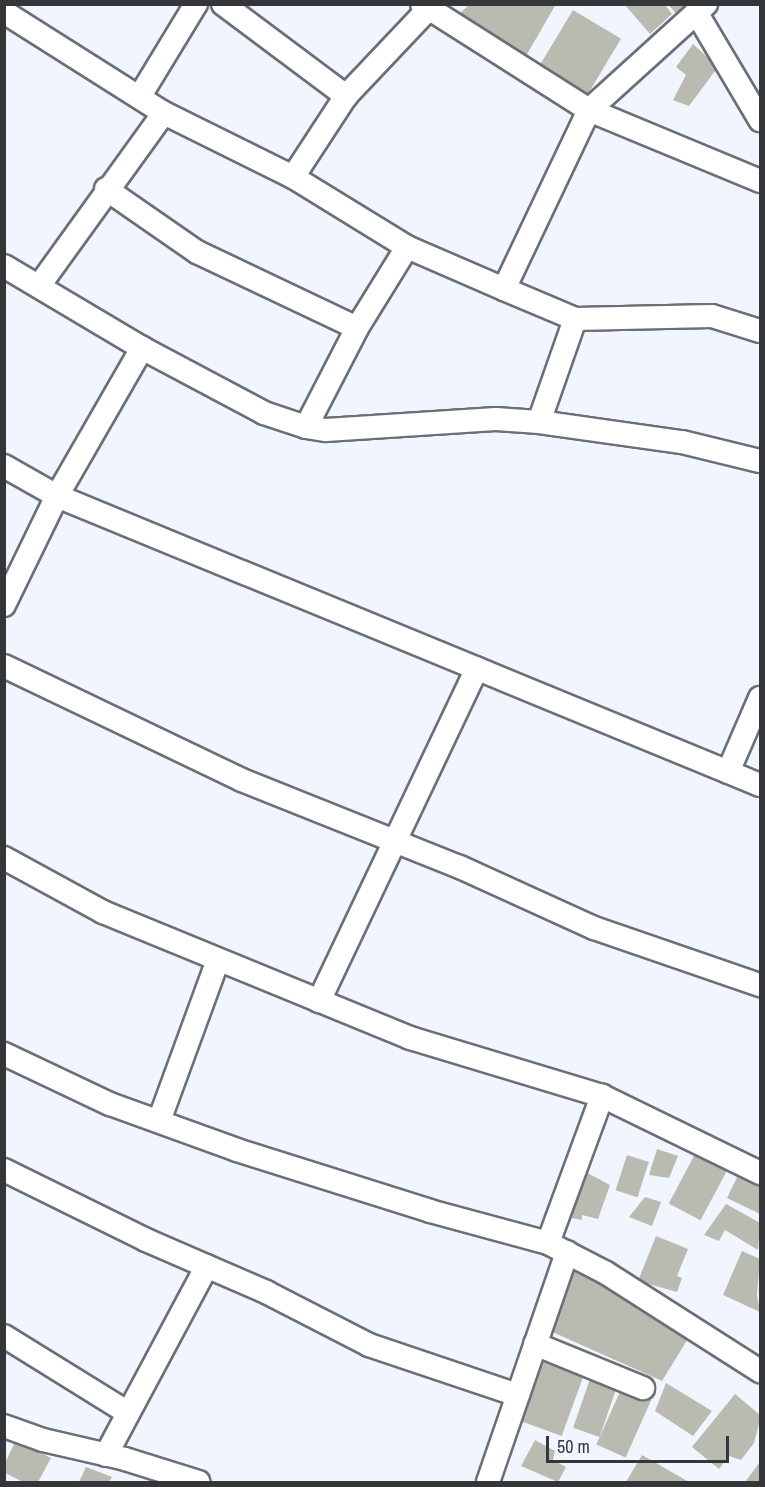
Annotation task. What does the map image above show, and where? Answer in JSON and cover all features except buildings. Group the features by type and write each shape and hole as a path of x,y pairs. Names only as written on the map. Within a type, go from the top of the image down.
{"street":[{"path":"140,96 196,4"},
{"path":"224,4 346,96"},
{"path":"293,177 346,96 428,6 589,110 760,181"},
{"path":"504,289 589,110 701,8 760,120"},
{"path":"4,12 164,113 293,177 407,247 575,319 712,316 760,331"},
{"path":"39,286 106,189 164,113"},
{"path":"106,189 197,252 357,328"},
{"path":"306,427 357,328 407,247"},
{"path":"4,266 142,348 264,413 306,427 326,430 496,419 539,422 682,442 760,461"},
{"path":"539,422 575,319"},
{"path":"4,605 57,496 142,348"},
{"path":"4,466 57,496 760,785"},
{"path":"4,666 242,780 397,842 594,928 760,985"},
{"path":"319,1001 397,842 477,669"},
{"path":"728,772 760,698"},
{"path":"4,858 103,912 218,960 410,1038 602,1096 758,1167"},
{"path":"159,1121 218,960"},
{"path":"4,1054 110,1104 430,1211 557,1248 760,1371"},
{"path":"488,1482 535,1344 557,1248 602,1096"},
{"path":"4,1170 369,1345 518,1395"},
{"path":"106,1455 207,1266"},
{"path":"4,1336 128,1413"},
{"path":"535,1344 643,1388"},
{"path":"4,1425 43,1440 106,1455 199,1482"}]}
